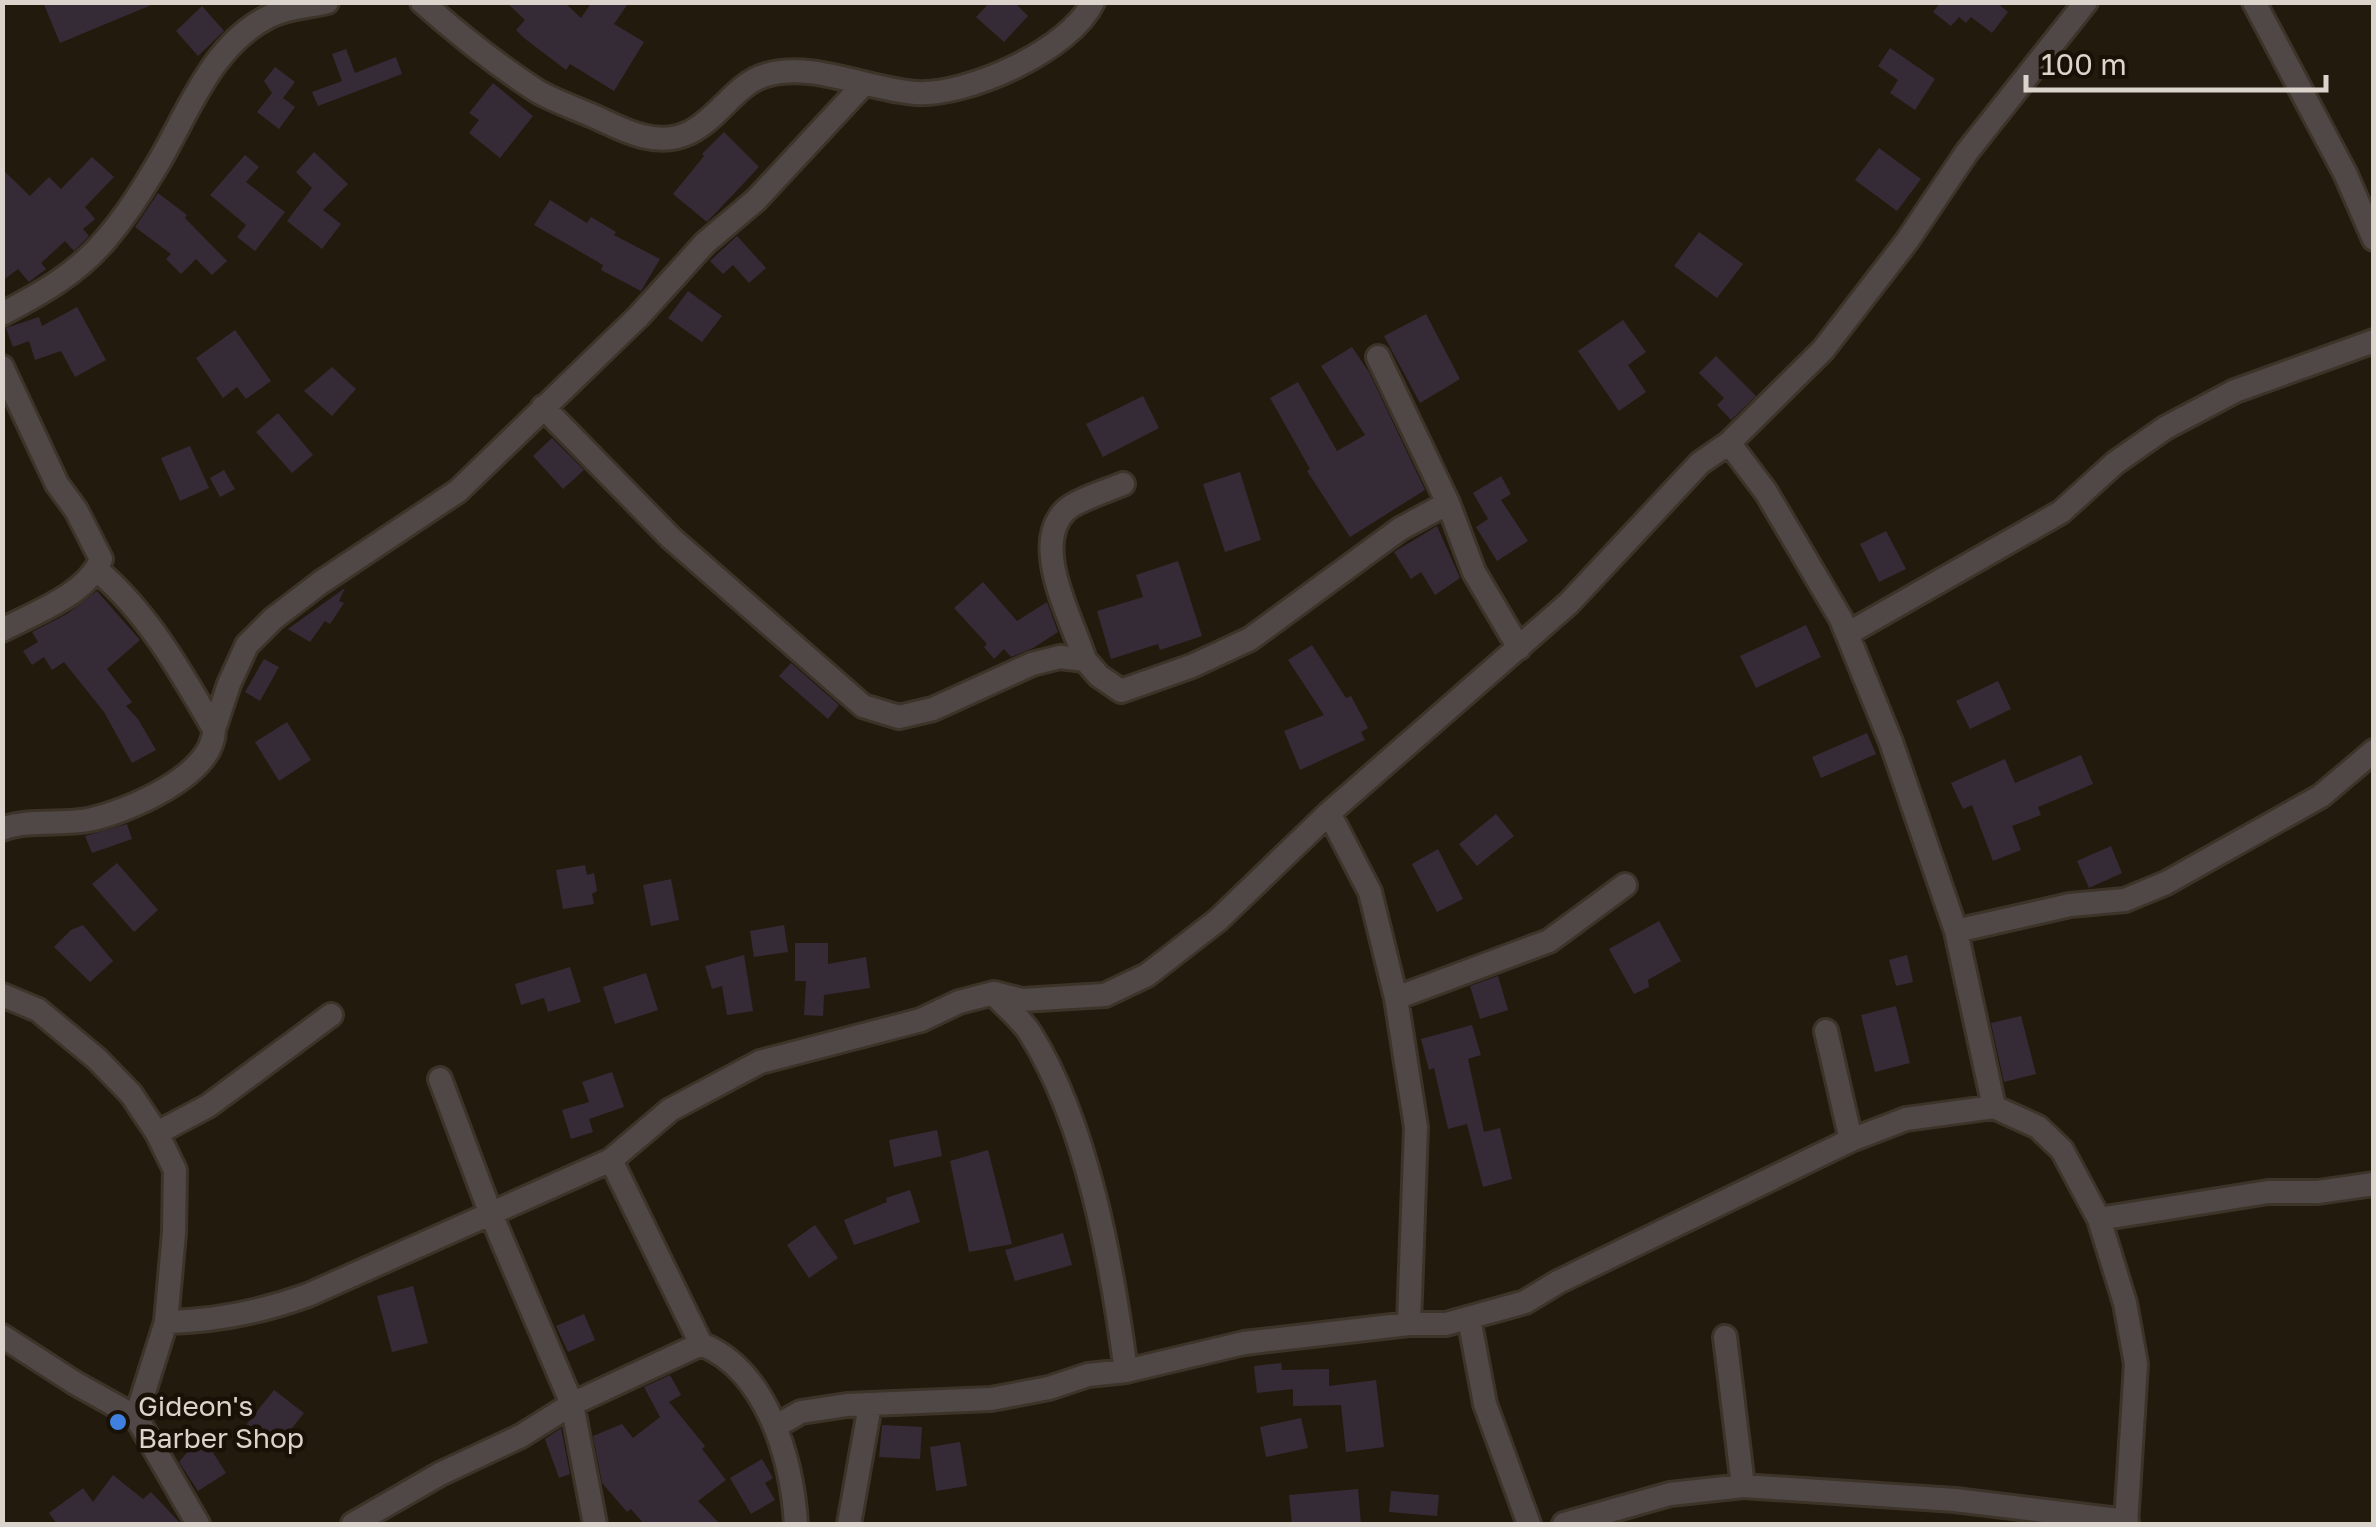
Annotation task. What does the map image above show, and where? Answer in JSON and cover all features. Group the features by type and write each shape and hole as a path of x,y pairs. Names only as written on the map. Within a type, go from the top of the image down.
{"street":[{"path":"2,314 75,272 107,238 152,175 208,72 232,45 284,6 327,2"},
{"path":"422,2 484,54 540,93 644,136 663,138 688,133 713,118 764,75 829,74 862,86 920,94 985,81 1044,52 1087,15 1093,2"},
{"path":"166,1322 209,1321 267,1310 308,1296 610,1160 670,1110 760,1062 922,1020 959,1002 994,994 1022,1000 1105,995 1148,976 1218,920 1330,813 1568,604 1700,463 1728,442 1823,350 1907,241 1967,152 2086,2"},
{"path":"2254,2 2345,172 2374,240"},
{"path":"2,829 89,820 177,783 206,755 214,741 228,684 247,646 273,619 320,582 458,491 639,316 705,244 756,200 862,86"},
{"path":"1848,634 2062,512 2114,463 2165,428 2235,392 2374,341"},
{"path":"1378,357 1448,503 1474,572 1519,648"},
{"path":"2,367 57,484 102,559 98,570 64,596 2,630"},
{"path":"543,407 670,538 863,706 899,716 933,708 1032,664 1060,656 1085,660"},
{"path":"1728,442 1766,492 1848,634 1891,742 1956,930 1994,1107"},
{"path":"1123,484 1065,511 1050,542 1056,583 1085,660 1098,676 1121,691 1192,666 1250,639 1400,529 1448,503"},
{"path":"98,570 150,625 214,729"},
{"path":"1956,930 2070,905 2124,900 2166,883 2321,796 2374,751"},
{"path":"1330,813 1370,892 1396,998 1416,1127 1408,1324"},
{"path":"1396,998 1549,941 1626,885"},
{"path":"994,994 1028,1030 1048,1064 1080,1147 1118,1303 1126,1371"},
{"path":"2,995 38,1010 97,1059 131,1094 157,1132 175,1170 166,1322 136,1417"},
{"path":"157,1132 208,1106 331,1015"},
{"path":"1826,1031 1851,1140"},
{"path":"440,1079 490,1212 572,1404 595,1524"},
{"path":"776,1426 801,1412 847,1405 990,1400 1050,1388 1088,1374 1126,1371 1244,1343 1408,1324 1446,1324 1469,1318 1526,1302 1558,1282 1851,1140 1906,1119 1994,1107 2038,1127 2062,1150 2099,1220 2125,1303 2136,1364 2127,1523 1956,1500 1743,1486 1670,1494 1564,1524"},
{"path":"610,1160 701,1344 722,1352 776,1426 796,1524"},
{"path":"2099,1220 2268,1192 2318,1192 2374,1184"},
{"path":"1469,1318 1485,1404 1529,1524"},
{"path":"2,1336 136,1417 198,1524"},
{"path":"1725,1337 1743,1486"},
{"path":"353,1524 440,1474 522,1436 572,1404 701,1344"},
{"path":"849,1524 870,1405"}],"building":[{"path":"43,2 156,2 156,3 60,43"},
{"path":"506,2 564,2 581,18 592,2 629,2 614,24 644,42 614,91 570,64 566,70 524,38 516,30 525,20"},
{"path":"990,2 1014,2 1028,16 1004,42 976,17"},
{"path":"1941,2 1996,2 2008,12 1992,33 1971,17 1966,23 1959,17 1951,26 1933,12"},
{"path":"202,6 224,31 198,56 176,31"},
{"path":"1890,48 1935,79 1915,110 1890,93 1898,80 1878,66"},
{"path":"346,49 355,73 396,57 402,74 318,106 312,92 342,81 332,54"},
{"path":"275,67 295,82 283,98 295,107 279,129 257,112 272,93 264,81"},
{"path":"493,83 533,116 500,158 469,133 479,120 469,113"},
{"path":"724,132 759,167 707,222 673,194 702,154"},
{"path":"1879,148 1921,179 1897,211 1855,180"},
{"path":"314,152 348,184 323,210 341,224 322,249 287,221 312,188 296,172"},
{"path":"245,155 259,167 246,182 285,212 255,251 237,237 246,225 210,195"},
{"path":"92,157 114,177 85,207 95,219 83,229 89,236 74,251 65,241 41,263 46,269 29,282 18,269 2,281 2,169 30,196 49,177 61,189"},
{"path":"158,193 187,215 185,218 227,261 212,275 196,259 181,274 166,259 171,254 135,227"},
{"path":"550,200 587,223 591,217 616,232 614,235 660,259 641,291 601,270 603,265 534,225"},
{"path":"1699,232 1743,264 1717,298 1674,266"},
{"path":"737,236 766,268 749,283 733,265 723,274 710,261"},
{"path":"688,291 722,316 702,342 668,318"},
{"path":"77,307 106,360 75,377 61,351 35,360 29,341 13,347 6,328 39,317 42,326"},
{"path":"1426,314 1460,379 1420,403 1384,336"},
{"path":"1623,320 1646,352 1628,365 1646,392 1619,411 1578,351"},
{"path":"235,330 271,381 246,399 237,387 223,398 196,358"},
{"path":"1352,347 1369,372 1425,490 1350,537 1307,471 1310,469 1270,398 1298,382 1337,451 1365,435 1321,366"},
{"path":"1716,356 1756,396 1731,420 1717,405 1724,398 1699,373"},
{"path":"332,367 356,389 332,416 304,391"},
{"path":"1143,396 1159,428 1103,457 1086,424"},
{"path":"278,413 313,455 292,473 256,432"},
{"path":"552,438 584,470 563,489 533,456"},
{"path":"190,446 209,488 180,501 161,458"},
{"path":"224,470 235,489 220,497 210,478"},
{"path":"1240,472 1261,540 1225,552 1203,484"},
{"path":"1501,476 1511,494 1501,500 1528,541 1497,561 1476,527 1488,519 1473,493"},
{"path":"1437,526 1460,578 1435,595 1421,572 1411,579 1394,552"},
{"path":"1886,531 1906,569 1879,582 1860,544"},
{"path":"1178,561 1202,636 1160,650 1158,644 1111,659 1097,611 1143,597 1136,575"},
{"path":"983,582 1017,621 1047,602 1058,632 1011,657 1004,649 994,659 984,647 987,644 954,608"},
{"path":"345,588 339,601 344,603 330,624 325,621 310,642 288,629"},
{"path":"97,591 140,640 107,669 132,702 126,706 156,750 132,763 104,712 64,662 52,670 44,657 32,665 23,651 38,642 32,632 67,614"},
{"path":"1806,625 1821,657 1756,688 1740,656"},
{"path":"1312,645 1346,698 1351,696 1368,728 1361,732 1365,740 1300,770 1284,731 1324,715 1288,660"},
{"path":"264,659 279,667 260,701 245,692"},
{"path":"791,663 839,705 828,719 779,676"},
{"path":"1998,681 2011,709 1970,729 1956,701"},
{"path":"287,722 311,760 279,781 255,742"},
{"path":"1867,733 1876,754 1821,778 1812,757"},
{"path":"2081,755 2093,784 2038,807 2041,815 2012,826 2021,850 1993,861 1972,805 1963,809 1951,783 2005,759 2015,783"},
{"path":"1496,814 1514,836 1477,866 1459,844"},
{"path":"127,824 132,839 92,853 85,836"},
{"path":"2111,846 2122,873 2089,888 2077,861"},
{"path":"1438,849 1463,899 1437,912 1412,864"},
{"path":"117,863 158,910 134,932 92,884"},
{"path":"585,865 587,875 594,873 594,904 563,909 556,870"},
{"path":"671,879 679,920 651,926 643,885"},
{"path":"1659,921 1681,961 1648,980 1649,987 1634,994 1609,949"},
{"path":"83,925 113,961 90,982 54,947 71,930"},
{"path":"784,925 788,952 754,957 750,931"},
{"path":"795,943 828,943 828,964 866,957 870,988 824,995 823,1016 804,1015 806,981 795,981"},
{"path":"744,955 753,1011 727,1015 722,986 712,989 705,966"},
{"path":"1907,955 1913,982 1896,986 1889,960"},
{"path":"570,967 581,1002 548,1012 544,998 521,1005 515,984"},
{"path":"646,973 658,1010 615,1024 603,987"},
{"path":"1498,976 1508,1010 1480,1019 1470,986"},
{"path":"1896,1006 1910,1063 1875,1072 1861,1015"},
{"path":"2021,1016 2036,1074 2004,1082 1991,1023"},
{"path":"1472,1025 1481,1055 1468,1059 1484,1132 1500,1128 1512,1179 1483,1187 1467,1124 1448,1129 1434,1068 1429,1070 1421,1039"},
{"path":"612,1072 624,1107 589,1119 593,1132 571,1139 562,1110 589,1102 582,1082"},
{"path":"937,1130 942,1156 894,1167 889,1140"},
{"path":"988,1150 1012,1244 969,1252 950,1161"},
{"path":"910,1190 920,1222 854,1245 844,1220"},
{"path":"815,1225 838,1258 809,1278 787,1245"},
{"path":"1063,1233 1072,1265 1015,1281 1005,1250"},
{"path":"413,1286 428,1343 392,1352 377,1296"},
{"path":"584,1314 595,1340 568,1352 556,1326"},
{"path":"1281,1363 1282,1370 1329,1369 1329,1386 1376,1380 1384,1447 1346,1452 1341,1405 1293,1406 1293,1389 1257,1393 1254,1366"},
{"path":"670,1375 681,1395 669,1402 705,1446 702,1449 726,1480 698,1501 720,1524 644,1524 631,1509 627,1512 602,1483 593,1436 622,1424 633,1438 660,1417 644,1387"},
{"path":"274,1390 304,1413 276,1448 246,1425"},
{"path":"1301,1418 1308,1448 1266,1457 1260,1427"},
{"path":"882,1425 922,1427 920,1459 879,1457"},
{"path":"561,1428 570,1474 559,1478 545,1439"},
{"path":"205,1440 226,1473 198,1491 179,1462"},
{"path":"960,1442 967,1486 936,1491 930,1447"},
{"path":"762,1459 773,1478 765,1483 775,1500 751,1514 730,1478"},
{"path":"113,1475 143,1499 151,1492 181,1524 57,1524 49,1513 83,1488 93,1502"},
{"path":"1358,1489 1361,1524 1292,1524 1289,1495"},
{"path":"1391,1491 1439,1495 1437,1516 1389,1512"}],"place":[{"name":"Gideon's Barber Shop","path":"118,1422"}]}
